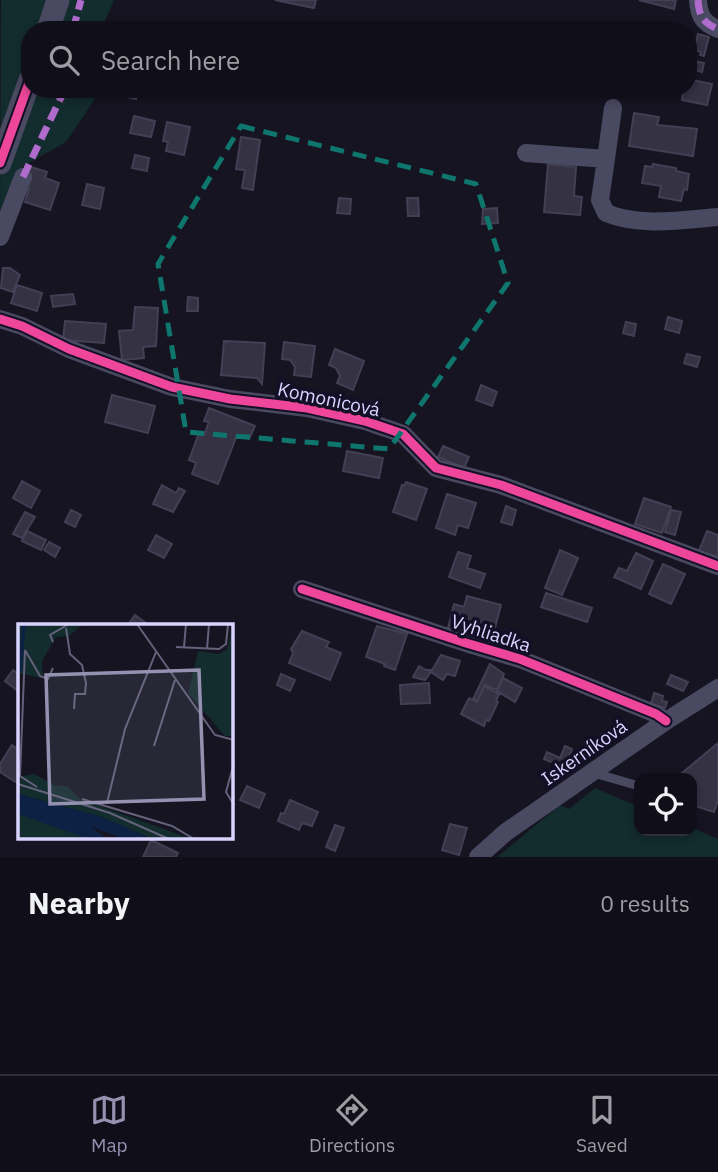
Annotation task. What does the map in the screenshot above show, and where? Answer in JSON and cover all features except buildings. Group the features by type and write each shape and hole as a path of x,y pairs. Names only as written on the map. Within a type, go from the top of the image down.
{"street":[{"path":"51,21 58,0"},
{"path":"698,0 699,14 706,25 718,29"},
{"path":"0,163 23,98"},
{"path":"613,108 600,200 606,213 620,219 666,221 718,217"},
{"path":"526,153 606,159"},
{"path":"0,237 23,177"},
{"name":"Komonicová","path":"0,319 22,326 69,349 172,387 230,399 307,408 365,421 403,434 436,468 501,485 718,566"},
{"name":"Vyhliadka","path":"302,589 520,659 656,714 666,721"},
{"name":"Iskerníková","path":"478,857 506,832 718,688"}],"lane":[{"path":"592,773 634,785"}],"highlighted area":[{"path":"241,126 476,184 508,283 389,449 186,432 158,264"}],"green space":[{"path":"1,0 114,0 105,21 21,21 21,98 95,99 66,142 22,167 0,222"},
{"path":"595,788 634,805 634,836 697,836 697,830 718,839 718,857 497,857 560,805 569,809"}],"marked path":[{"path":"75,21 81,0"},
{"path":"698,0 703,18 718,29"},
{"path":"23,177 61,98"}],"cycle path":[{"path":"0,163 23,98"},
{"path":"0,319 22,326 69,349 172,387 230,399 307,408 365,421 403,434 436,468 501,485 718,566"},
{"path":"302,589 520,659 656,714 666,721"}]}
